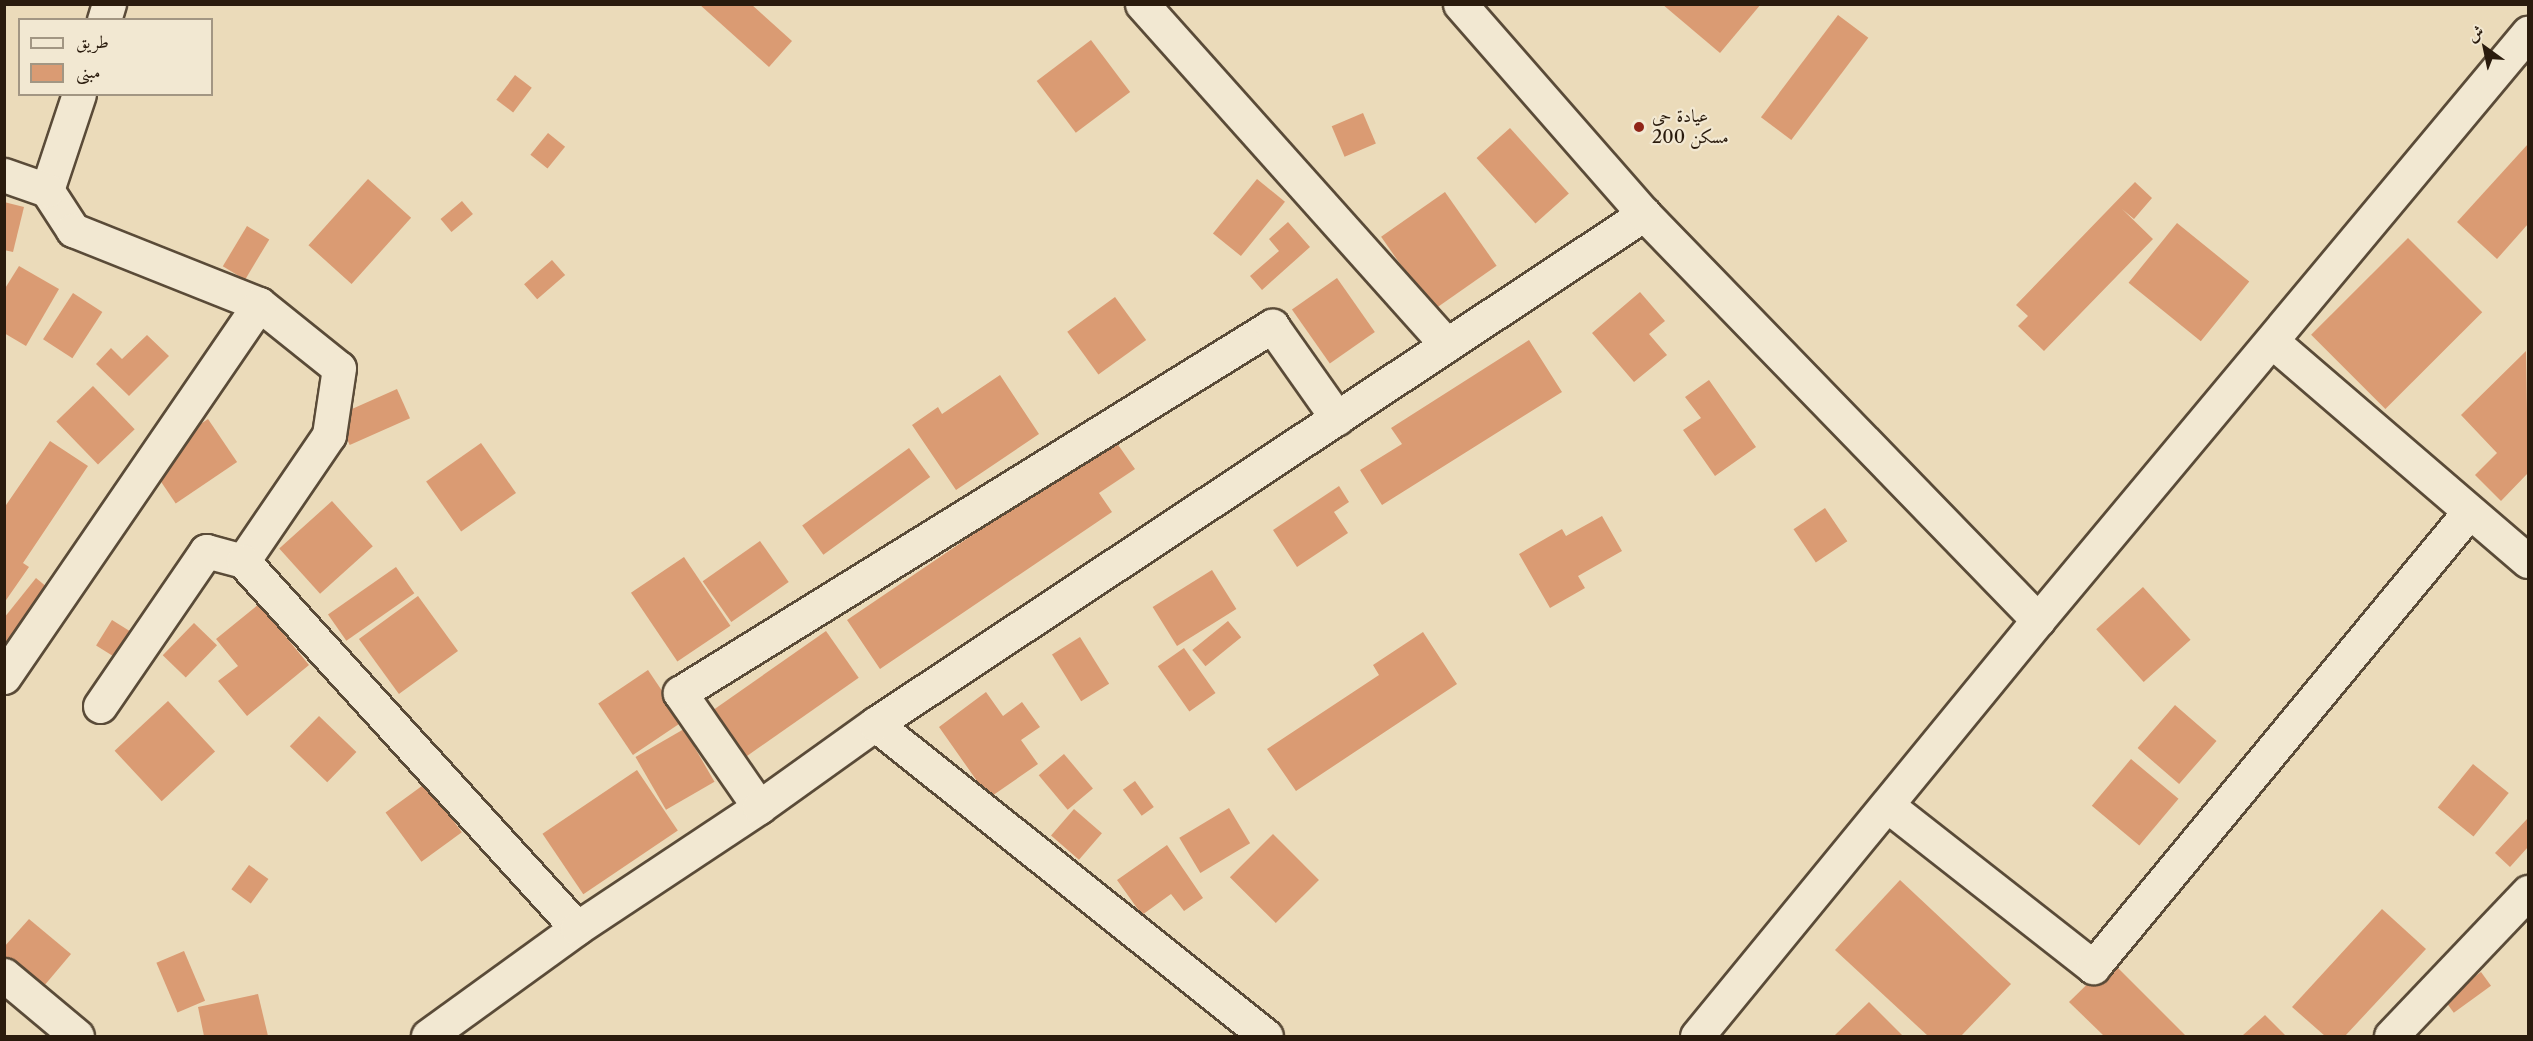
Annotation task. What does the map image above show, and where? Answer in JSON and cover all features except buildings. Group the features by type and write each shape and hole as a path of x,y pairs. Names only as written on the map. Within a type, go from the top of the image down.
{"street":[{"path":"1142,4 1447,345"},
{"path":"1461,5 1644,214 2038,620"},
{"path":"1697,1036 1888,806 2038,620 2273,342 2529,33"},
{"path":"47,190 78,96"},
{"path":"4,175 47,190 73,230 260,304 339,368 328,435 243,561"},
{"path":"428,1036 577,928 759,807 875,724 1644,214"},
{"path":"4,677 260,304"},
{"path":"759,807 680,693 1272,326 1337,418"},
{"path":"2273,342 2529,561"},
{"path":"1888,806 2093,967 2469,512"},
{"path":"100,706 206,551 243,561 577,928"},
{"path":"875,724 1266,1036"},
{"path":"2391,1036 2529,892"},
{"path":"4,975 77,1036"}],"place":[{"name":"عيادة حي 200 مسكن","path":"1639,127"}]}
